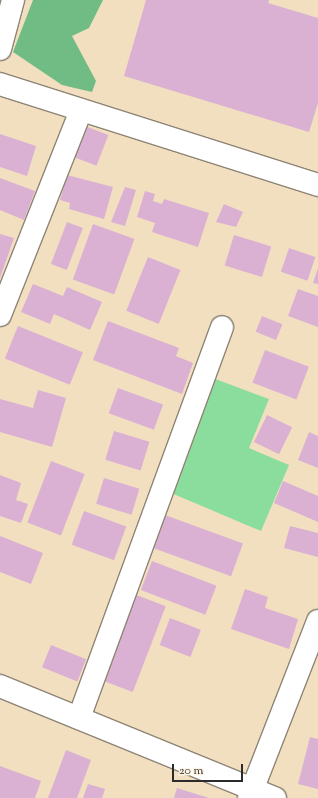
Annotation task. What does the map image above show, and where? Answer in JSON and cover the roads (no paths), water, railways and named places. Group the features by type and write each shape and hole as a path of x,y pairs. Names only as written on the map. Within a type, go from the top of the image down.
{"street":[{"path":"0,50 13,0"},
{"path":"0,84 318,186"},
{"path":"0,316 81,110"},
{"path":"79,718 222,327"},
{"path":"251,793 318,621"},
{"path":"0,686 79,718 251,793 275,798"}]}
